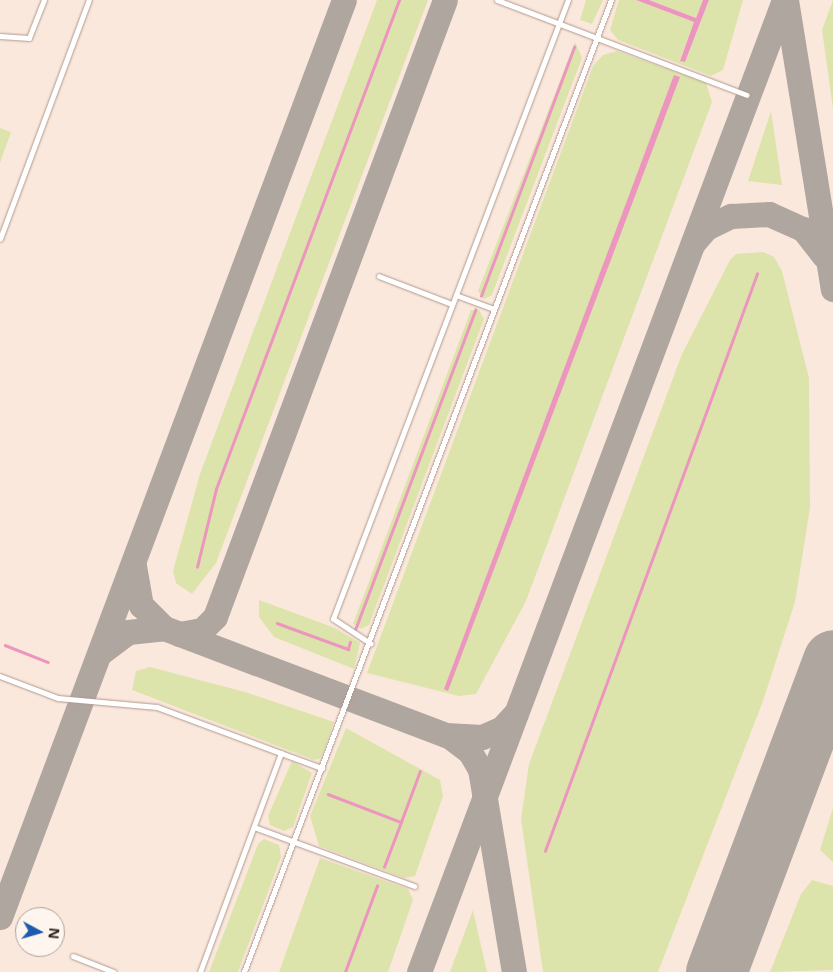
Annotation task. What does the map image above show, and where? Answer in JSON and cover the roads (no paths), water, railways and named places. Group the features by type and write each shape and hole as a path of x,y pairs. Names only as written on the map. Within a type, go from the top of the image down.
{"lane":[{"path":"0,36 30,38 44,0"},
{"path":"0,239 89,0"},
{"path":"497,0 747,95"},
{"path":"371,644 333,619 568,0"},
{"path":"244,972 371,644 610,0"},
{"path":"379,276 452,304"},
{"path":"456,294 494,309"},
{"path":"0,676 58,698 157,707 322,768"},
{"path":"200,972 281,753"},
{"path":"254,827 414,886"},
{"path":"73,956 114,972"}],"waterway":[{"path":"197,567 216,489 399,0"},
{"path":"481,296 574,47"},
{"path":"545,851 757,274"},
{"path":"355,630 475,310"},
{"path":"277,623 348,649 350,642"},
{"path":"5,645 48,662"},
{"path":"328,794 401,822 420,771"},
{"path":"384,867 401,822"},
{"path":"345,972 377,886"}]}
